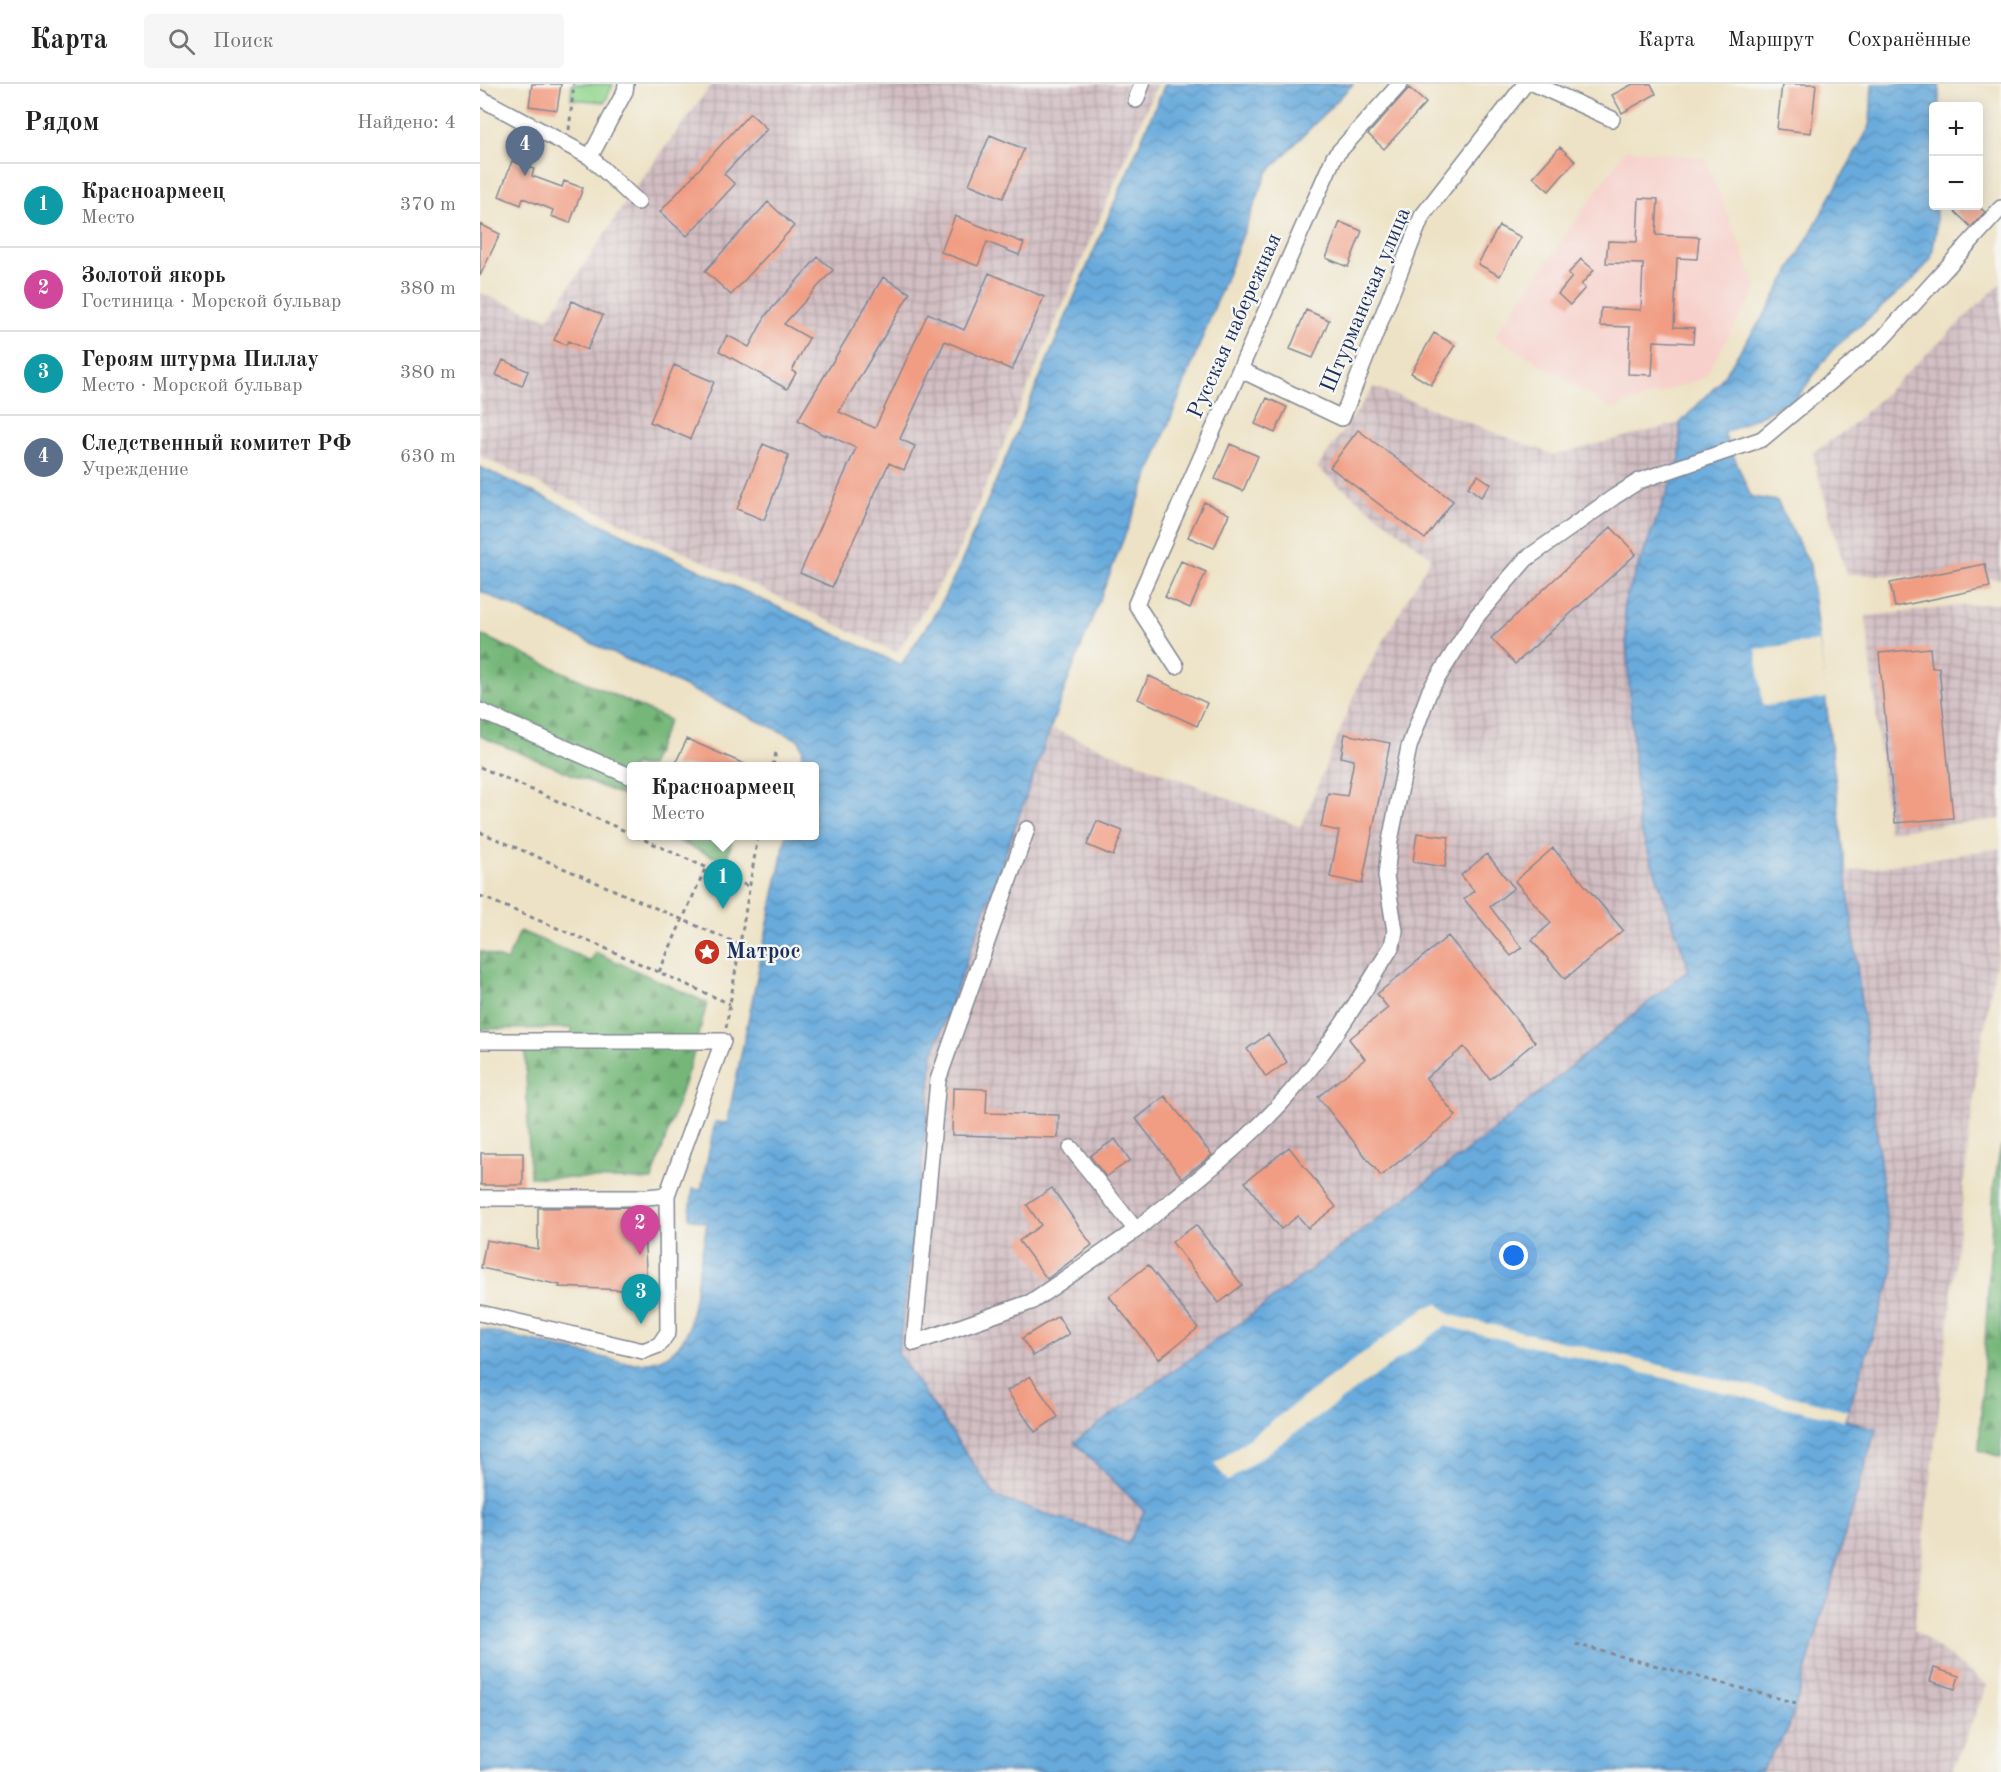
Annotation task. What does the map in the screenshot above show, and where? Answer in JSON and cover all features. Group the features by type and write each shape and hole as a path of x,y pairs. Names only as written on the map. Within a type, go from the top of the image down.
{"street":[{"path":"590,157 625,91 626,84"},
{"path":"1136,100 1142,84"},
{"name":"Русская набережная","path":"1176,666 1136,604 1334,157 1400,84"},
{"name":"Штурманская улица","path":"1241,370 1342,418 1422,216 1526,84"},
{"path":"1535,84 1612,119"},
{"path":"480,98 590,157 638,202"},
{"path":"1027,829 938,1080 914,1343 1030,1302 1136,1230 1239,1143 1289,1095 1312,1067 1392,946 1395,931 1386,876 1390,841 1409,747 1430,690 1476,617 1526,559 1614,496 1639,481 1762,439 1882,339 2001,208"},
{"path":"480,711 627,775"},
{"path":"480,1041 723,1041 667,1196 668,1332 659,1345 643,1351 480,1313"},
{"path":"1071,1148 1136,1230"},
{"path":"480,1198 667,1196"}],"path":[{"path":"567,144 574,84"},
{"path":"774,762 777,748"},
{"path":"480,767 627,832"},
{"path":"480,832 741,945"},
{"path":"645,840 750,887"},
{"path":"723,1041 757,840"},
{"path":"659,972 706,867"},
{"path":"480,896 730,1004"},
{"path":"1575,1644 1796,1703"}],"shaded area":[{"path":"712,84 1157,84 954,561 897,653 480,456 480,293 548,319 638,184"},
{"path":"1626,149 1705,158 1757,289 1704,378 1612,409 1495,336"},
{"path":"2001,283 2001,579 1846,574 1812,453 1849,428"},
{"path":"1374,387 1554,455 1680,423 1680,459 1624,603 1638,823 1689,969 1489,1134 1254,1313 1074,1441 1144,1511 1128,1544 1101,1532 996,1497 898,1354 921,1174 933,1054 1050,728 1301,827 1359,684 1431,557 1317,468"},
{"path":"2001,602 2001,819 1888,831 1866,616"},
{"path":"2001,848 2001,935 1977,1069 1914,1630 1987,1685 1952,1772 1760,1772 1789,1728 1876,1428 1844,1421 1893,1273 1846,872"}],"green space":[{"path":"572,84 613,84 605,102 571,99"},
{"path":"481,635 669,720 652,762 627,762 627,797 480,736"},
{"path":"675,840 732,840 726,862"},
{"path":"520,931 591,961 595,952 707,1003 693,1056 652,1180 530,1177 525,1047 572,1049 572,1028 480,1029 480,951 507,961"},
{"path":"2001,1146 2001,1457 1979,1450 1994,1185"}],"water":[{"path":"1165,84 1353,84 1267,173 1065,688 933,1054 921,1174 898,1354 996,1497 1101,1532 1128,1544 1144,1511 1074,1442 1254,1313 1489,1134 1689,969 1638,823 1624,603 1680,459 1680,423 1718,384 1767,311 1870,126 1872,84 1939,84 1939,102 1929,102 1929,210 1936,210 1936,232 1931,259 1915,278 1832,350 1797,398 1724,433 1751,497 1777,501 1810,565 1893,1273 1845,1420 1876,1428 1789,1728 1760,1772 480,1772 480,1329 633,1363 644,1363 663,1358 678,1347 684,1338 689,1327 707,1223 689,1218 693,1189 701,1190 715,1122 727,1123 785,840 819,840 819,762 801,762 803,750 799,740 480,591 480,467 901,665 938,609 961,563"}],"pier":[{"path":"1819,641 1827,698 1763,706 1756,649"},
{"path":"1438,1304 1451,1315 1848,1410 1844,1421 1445,1326 1228,1481 1214,1464 1426,1307"}],"building":[{"path":"532,84 561,84 557,110 529,106"},
{"path":"1633,84 1651,84 1656,94 1622,113 1612,95"},
{"path":"1782,84 1816,84 1811,133 1777,129"},
{"path":"1409,88 1426,103 1384,149 1368,134"},
{"path":"750,113 767,129 724,174 735,184 687,236 660,212"},
{"path":"990,135 1024,149 1003,198 969,184"},
{"path":"1560,147 1575,161 1549,191 1533,177"},
{"path":"512,161 534,169 532,176 562,187 564,181 583,188 570,223 551,216 553,210 523,198 521,205 499,196"},
{"path":"1639,198 1658,199 1656,235 1699,237 1697,259 1677,258 1674,327 1694,328 1693,343 1654,341 1652,375 1628,374 1630,327 1600,326 1601,308 1641,310 1643,264 1606,263 1608,241 1637,242"},
{"path":"768,202 794,226 731,295 705,271"},
{"path":"1953,210 1983,210 1985,212 1971,227"},
{"path":"955,216 1024,243 1019,255 987,242 978,266 941,252"},
{"path":"1340,222 1362,231 1348,267 1326,258"},
{"path":"480,224 500,234 480,276"},
{"path":"1499,226 1521,237 1500,276 1478,264"},
{"path":"818,257 833,270 784,324 809,338 792,371 796,373 787,389 719,351 727,335 749,347 766,315"},
{"path":"1581,259 1594,270 1581,285 1585,288 1570,305 1558,294 1572,277 1568,274"},
{"path":"989,273 1044,297 1012,370 945,341 900,439 915,446 904,470 889,463 832,587 800,573 856,448 826,434 825,436 798,420 883,277 910,293 839,412 875,428 928,313 964,330"},
{"path":"572,301 603,315 587,350 568,341 566,345 554,340"},
{"path":"1306,310 1329,320 1313,358 1290,349"},
{"path":"1434,333 1455,345 1431,385 1411,373"},
{"path":"503,360 528,371 522,386 496,375"},
{"path":"674,365 714,382 690,439 650,422"},
{"path":"1267,398 1287,407 1275,433 1255,424"},
{"path":"1358,430 1453,501 1425,539 1330,467"},
{"path":"763,444 789,455 764,520 737,509"},
{"path":"1230,444 1258,456 1243,491 1215,479"},
{"path":"1478,475 1491,484 1481,497 1468,487"},
{"path":"1204,502 1229,514 1214,548 1188,537"},
{"path":"1611,527 1636,554 1515,664 1491,638"},
{"path":"1181,561 1206,572 1190,608 1165,597"},
{"path":"1985,564 1990,587 1895,607 1890,583"},
{"path":"1930,648 1932,668 1939,667 1953,818 1895,823 1879,653"},
{"path":"1149,676 1207,703 1197,726 1138,699"},
{"path":"1345,734 1390,743 1362,884 1330,877 1339,831 1321,827 1328,793 1347,796 1354,760 1341,757"},
{"path":"687,739 740,762 676,762"},
{"path":"1097,821 1123,831 1113,856 1087,845"},
{"path":"1417,833 1449,837 1445,867 1413,862"},
{"path":"1553,848 1623,930 1565,979 1532,940 1551,923 1515,881"},
{"path":"1487,854 1514,888 1490,907 1522,948 1511,956 1464,899 1474,891 1461,875"},
{"path":"1448,936 1535,1042 1490,1079 1464,1047 1426,1078 1456,1116 1381,1176 1318,1097 1365,1059 1349,1039 1388,1008 1377,994"},
{"path":"1268,1034 1287,1062 1266,1077 1247,1049"},
{"path":"953,1088 987,1089 986,1113 1059,1115 1058,1138 952,1135"},
{"path":"1165,1096 1212,1155 1182,1178 1136,1119"},
{"path":"1115,1139 1130,1160 1106,1177 1090,1156"},
{"path":"1289,1147 1336,1207 1308,1228 1298,1216 1281,1229 1245,1182"},
{"path":"481,1153 523,1153 523,1185 481,1185"},
{"path":"1052,1188 1092,1245 1047,1279 1019,1241 1041,1225 1027,1205"},
{"path":"643,1207 647,1291 559,1287 560,1285 481,1268 486,1240 538,1249 538,1208"},
{"path":"1196,1225 1242,1285 1219,1303 1172,1242"},
{"path":"1148,1265 1198,1328 1159,1359 1109,1296"},
{"path":"1058,1316 1069,1334 1033,1356 1022,1338"},
{"path":"1030,1376 1058,1417 1035,1432 1007,1391"},
{"path":"1934,1668 1959,1676 1955,1689 1930,1681"}],"place":[{"name":"Следственный комитет РФ","path":"525,176"},
{"name":"Красноармеец","path":"723,909"},
{"name":"Матрос","path":"707,952"},
{"name":"Золотой якорь","path":"640,1255"},
{"name":"Героям штурма Пиллау","path":"641,1324"}]}
